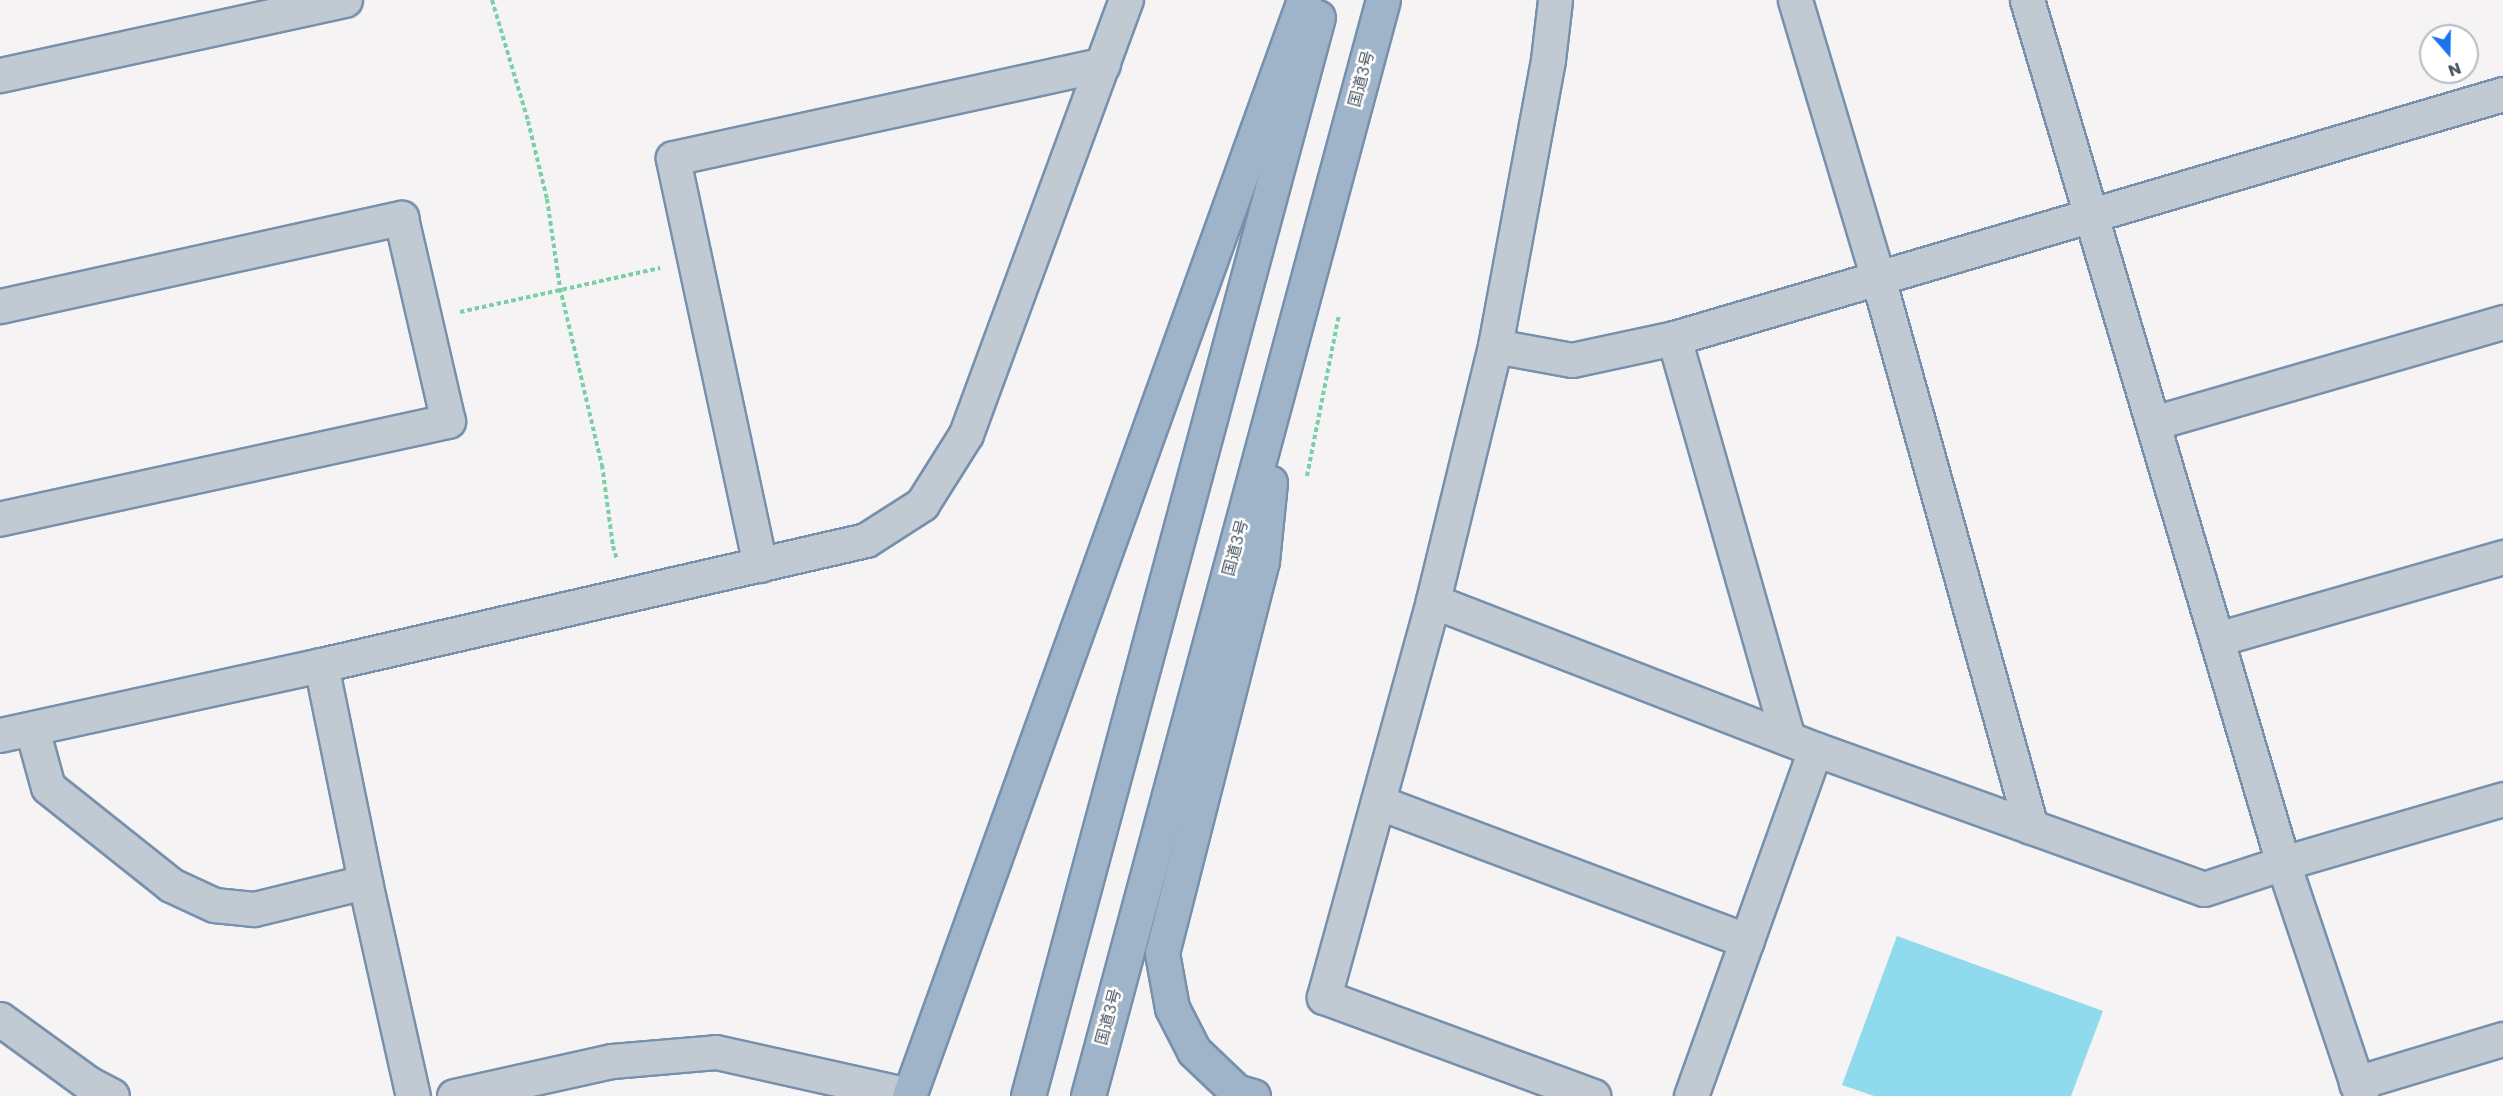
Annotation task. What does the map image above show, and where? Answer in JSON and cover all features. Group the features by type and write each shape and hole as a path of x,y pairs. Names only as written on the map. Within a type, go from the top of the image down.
{"highway":[{"path":"909,1095 1304,0"},
{"path":"1028,1096 1322,0"},
{"name":"国道3号","path":"1088,1096 1383,0"},
{"path":"1253,1096 1236,1091 1194,1051 1172,1008 1162,953 1262,561 1280,384"}],"street":[{"path":"0,75 345,0"},
{"path":"0,735 321,665 866,540 922,504 966,434 1126,0"},
{"path":"1556,0 1548,60 1495,346 1433,601 1324,997 1593,1096"},
{"path":"1795,0 1878,278 2031,827"},
{"path":"2030,1 2283,863 2359,1089 2503,1039"},
{"path":"760,565 693,261 673,158 1103,64"},
{"path":"1495,346 1572,360 1674,338 2503,94"},
{"path":"0,306 401,218 448,421 0,519"},
{"path":"2153,423 2503,322"},
{"path":"1674,338 1801,744 1748,942 1691,1096"},
{"path":"2217,639 2503,557"},
{"path":"1433,601 1801,744 2204,889 2283,863 2503,799"},
{"path":"321,665 365,882 413,1096"},
{"path":"32,729 48,787 171,885 214,904 254,909 365,882"},
{"path":"1378,802 1748,942"},
{"path":"0,1019 88,1083 112,1096"},
{"path":"454,1096 612,1061 716,1052 869,1092 909,1095"}],"path":[{"path":"492,0 542,177 560,288 602,465 613,546 629,595"},
{"path":"425,320 560,288 693,261"}],"water":[{"path":"1897,936 2103,1011 2071,1096 1874,1096 1842,1085"}]}
